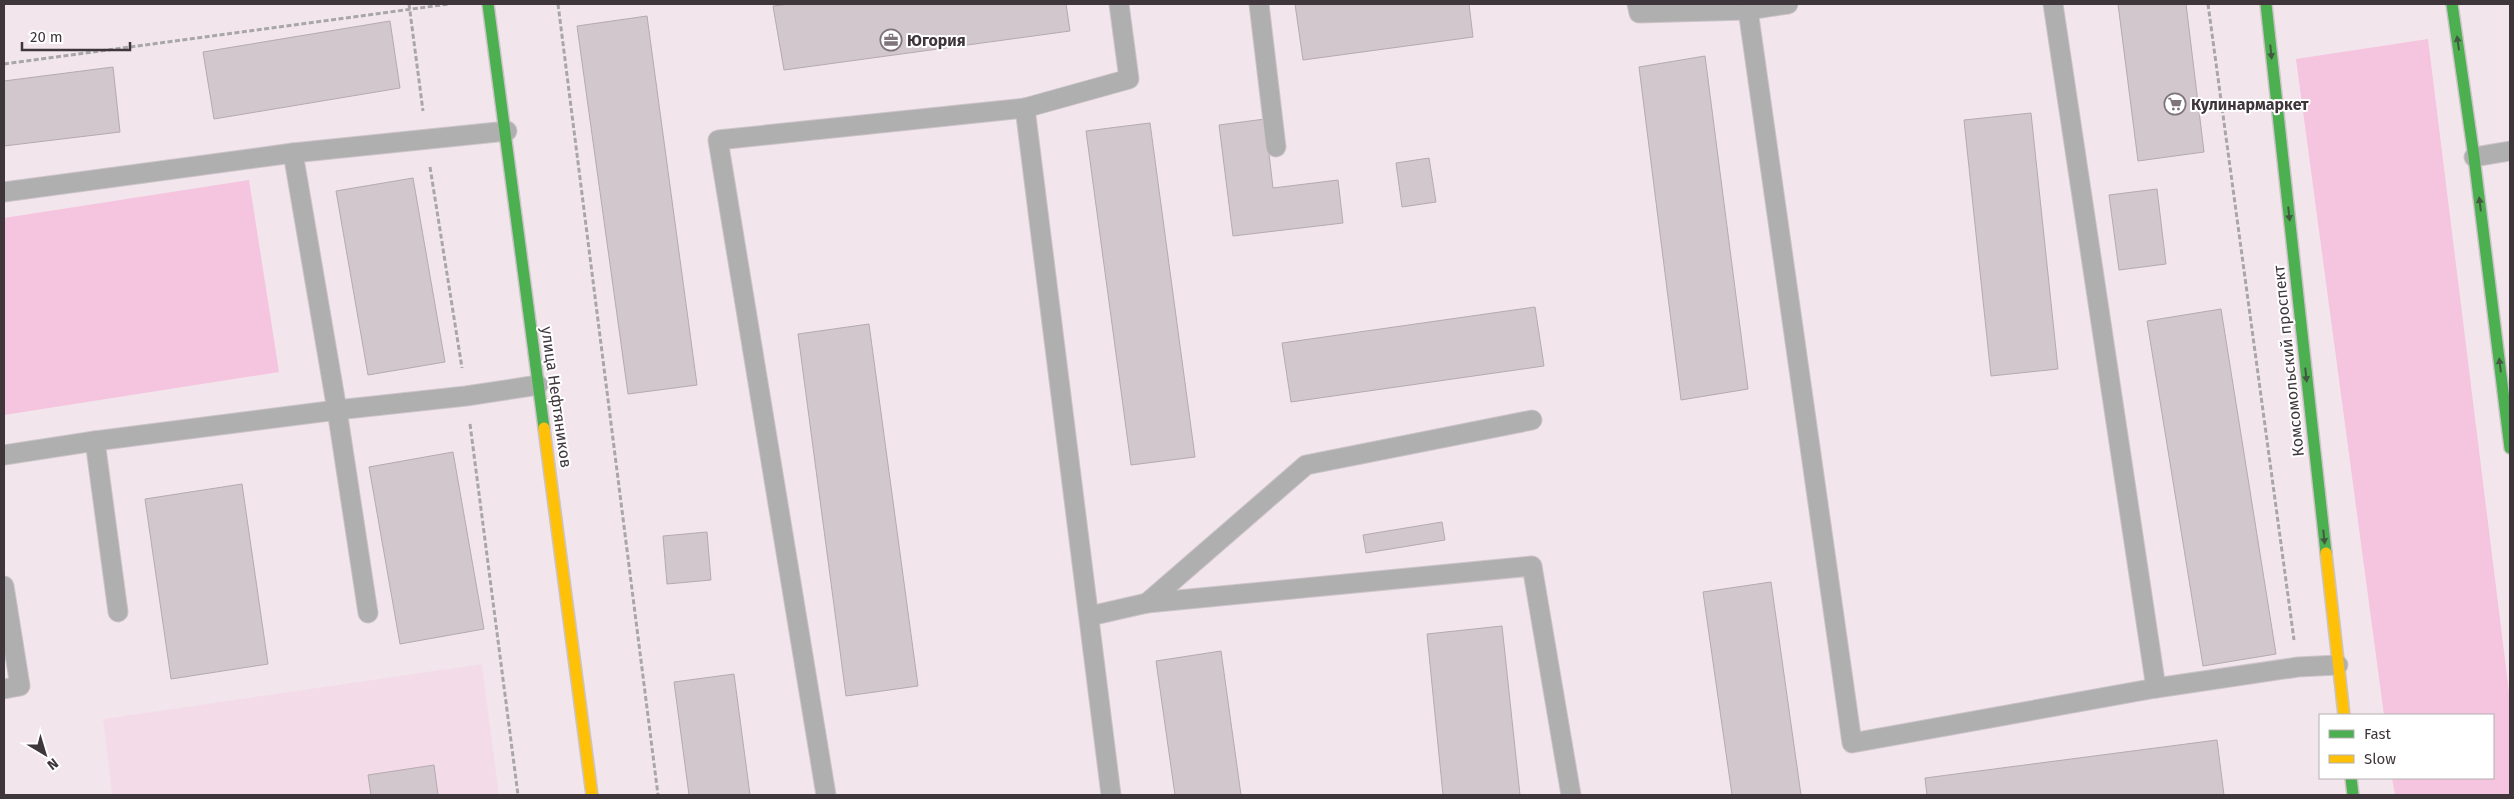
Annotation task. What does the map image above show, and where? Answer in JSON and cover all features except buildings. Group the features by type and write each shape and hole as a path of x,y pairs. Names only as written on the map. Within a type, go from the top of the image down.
{"main road":[{"name":"улица Нефтяников","path":"488,4 507,131 538,385 571,620 592,795"},
{"name":"Комсомольский проспект","path":"2266,4 2344,714"},
{"path":"2452,4 2474,157 2510,448"},
{"path":"2351,779 2353,795"}],"lane":[{"path":"826,795 718,140 1024,108 1129,79 1119,4"},
{"path":"1258,4 1276,147"},
{"path":"1636,4 1638,13 1748,10 1788,4"},
{"path":"2053,4 2156,688"},
{"path":"1748,10 1852,743 2156,688 2298,667 2338,665"},
{"path":"1024,108 1090,616 1111,795"},
{"path":"4,192 293,153 507,131"},
{"path":"2474,157 2510,151"},
{"path":"293,153 337,410 368,613"},
{"path":"4,455 94,441 337,410 466,396 538,385"},
{"path":"1147,603 1306,465 1532,420"},
{"path":"94,441 118,612"},
{"path":"1090,616 1147,603 1532,566 1571,795"},
{"path":"4,586 20,686 4,689"}],"path":[{"path":"4,64 449,4"},
{"path":"558,4 658,795"},
{"path":"2208,4 2298,667"}],"shaded area":[{"path":"2428,39 2510,700 2510,795 2395,795 2392,779 2494,779 2494,714 2384,714 2296,59"},
{"path":"249,180 279,372 4,415 4,218"},
{"path":"482,664 499,795 112,795 103,719"}],"traffic: fast":[{"path":"488,4 544,428"},
{"path":"2266,4 2326,553"},
{"path":"2452,4 2474,157 2510,448"},
{"path":"2351,779 2353,795"}],"traffic: slow":[{"path":"544,428 592,795"},
{"path":"2326,553 2344,714"}],"place":[{"name":"Югория","path":"891,40"},
{"name":"Кулинармаркет","path":"2175,104"}]}
